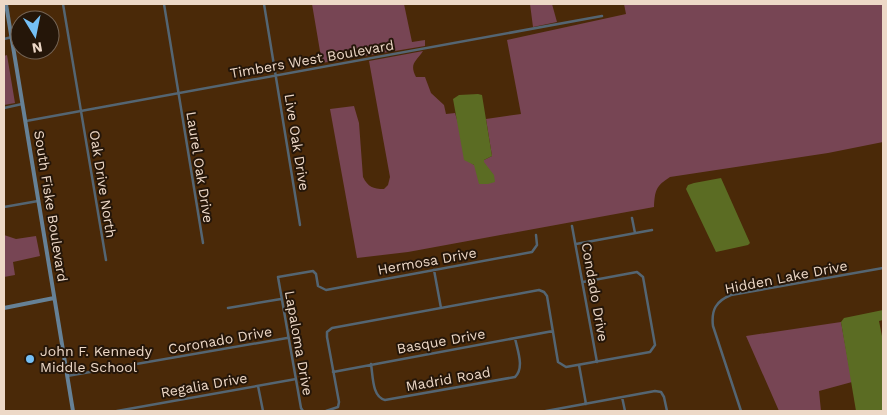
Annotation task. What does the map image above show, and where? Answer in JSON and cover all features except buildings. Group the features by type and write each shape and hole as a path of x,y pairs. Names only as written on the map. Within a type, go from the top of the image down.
{"main road":[{"name":"South Fiske Boulevard","path":"6,4 10,26"},
{"name":"South Fiske Boulevard","path":"16,60 73,411"},
{"path":"4,308 54,298"}],"street":[{"name":"Oak Drive North","path":"64,4 106,260"},
{"name":"Laurel Oak Drive","path":"164,4 203,243"},
{"name":"Live Oak Drive","path":"264,4 300,224"},
{"name":"Timbers West Boulevard","path":"26,121 602,16"},
{"path":"4,108 23,104"},
{"path":"4,207 38,201"},
{"path":"632,218 635,234"},
{"name":"Condado Drive","path":"572,226 597,362"},
{"path":"576,244 652,230"},
{"name":"Hermosa Drive","path":"278,277 313,270 316,274 318,286 326,290 532,252 536,249 537,245 536,234"},
{"name":"Hidden Lake Drive","path":"741,411 712,317 713,308 718,302 732,295 883,268"},
{"path":"434,270 441,308"},
{"path":"326,411 338,407 339,402 327,332 332,328 539,290 547,296 558,362 562,366 597,362 650,352 654,349 655,345 641,274 637,272 582,282"},
{"name":"Lapaloma Drive","path":"278,277 303,411"},
{"path":"228,308 281,299"},
{"name":"Basque Drive","path":"334,372 553,331"},
{"name":"Coronado Drive","path":"67,376 288,338"},
{"name":"Madrid Road","path":"371,364 376,394 380,399 385,400 515,377 520,373 521,367 515,338"},
{"path":"579,365 586,404"},
{"name":"Regalia Drive","path":"117,411 296,379"},
{"path":"258,386 263,411"},
{"path":"546,411 655,391 661,392 667,411"},
{"path":"622,397 625,411"}],"shaded area":[{"path":"312,4 404,4 412,42 425,40 425,46 322,63"},
{"path":"530,4 552,4 557,22 533,27"},
{"path":"624,4 883,4 883,142 828,153 670,177 657,189 654,207 408,252 357,258 330,109 354,106 359,123 363,177 371,187 384,189 388,185 390,177 369,61 423,51 413,66 416,77 425,77 431,93 444,105 446,114 455,113 470,162 474,165 484,162 484,160 492,156 486,119 521,114 507,40 626,14"},
{"path":"7,55 15,103 4,105 4,56"},
{"path":"459,95 482,95 492,156 484,160 484,162 494,175 495,182 488,184 479,184 474,165 464,160 453,99"},
{"path":"721,178 750,243 716,252 686,189 688,185 694,183"},
{"path":"4,235 16,239 36,236 40,256 13,262 15,275 4,277"},
{"path":"883,310 883,320 879,321 883,341 883,411 856,411 841,322 844,318"},
{"path":"841,322 852,382 819,391 821,411 779,411 746,336"}],"place":[{"name":"John F. Kennedy Middle School","path":"30,359"}]}
